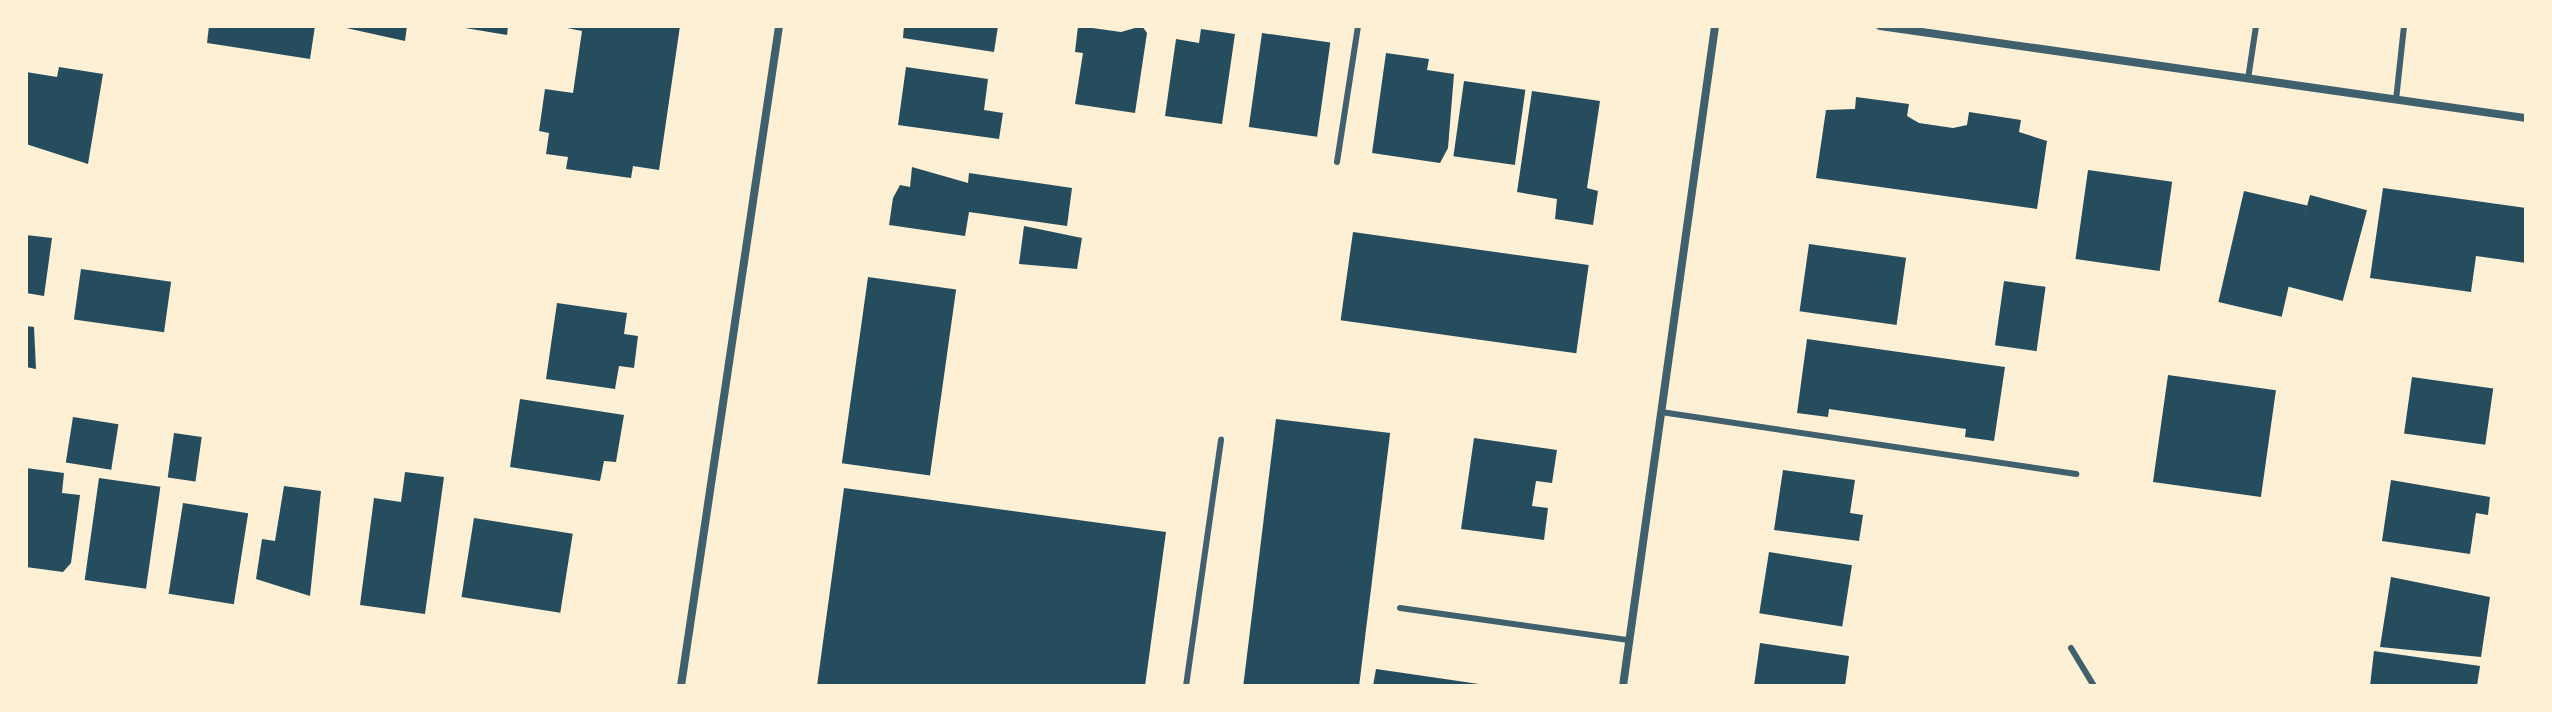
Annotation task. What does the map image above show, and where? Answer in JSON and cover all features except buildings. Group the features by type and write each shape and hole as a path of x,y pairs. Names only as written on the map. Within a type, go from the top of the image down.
{"street":[{"path":"681,686 779,26"},
{"path":"1623,686 1715,26"},
{"path":"1880,26 2526,118"}],"lane":[{"path":"1337,162 1358,26"},
{"path":"2248,79 2256,26"},
{"path":"2396,100 2404,26"},
{"path":"1661,412 2076,474"},
{"path":"1186,686 1221,439"},
{"path":"1400,608 1629,640"},
{"path":"2071,648 2094,686"}]}
